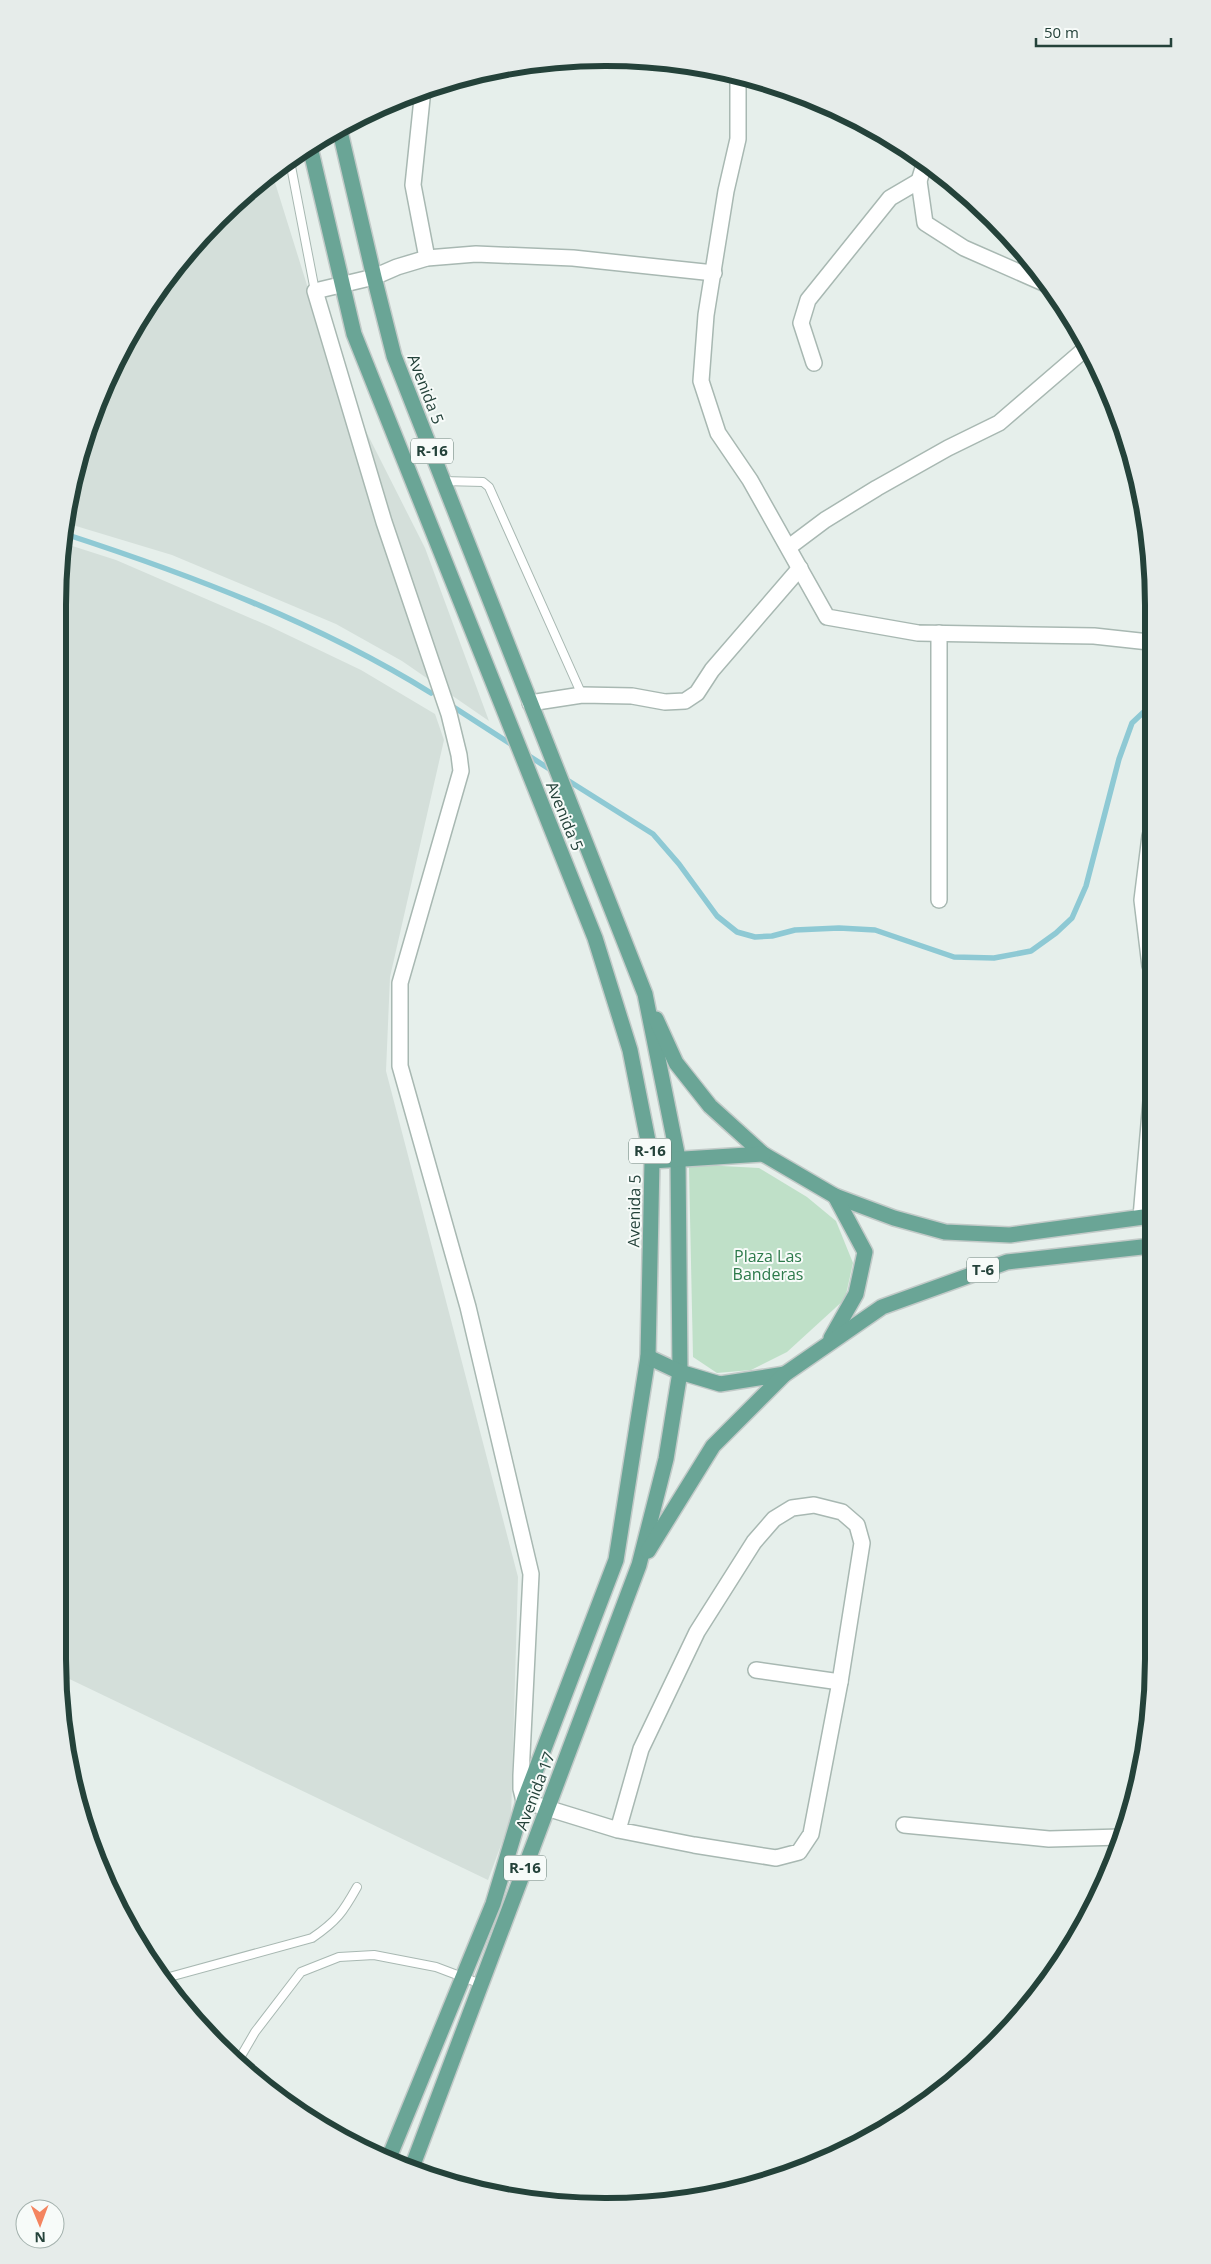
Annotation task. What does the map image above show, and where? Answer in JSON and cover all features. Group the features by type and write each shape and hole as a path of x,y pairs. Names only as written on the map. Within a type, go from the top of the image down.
{"main road":[{"name":"Avenida 5","path":"342,135 394,356 645,994 678,1158 680,1372 666,1460 639,1565"},
{"name":"R-16","path":"312,154 342,286"},
{"name":"Avenida 5","path":"342,286 354,334 598,947 630,1050 652,1161 648,1357 616,1560"},
{"path":"645,994 676,1063 710,1106 763,1154"},
{"path":"652,1161 763,1154"},
{"name":"T-6","path":"763,1154 835,1196 894,1218 945,1232 1010,1235 1145,1216"},
{"path":"829,1342 856,1294 865,1252 835,1196"},
{"name":"T-6","path":"648,1357 680,1372 720,1384 785,1374 882,1307 1006,1262 1145,1247"},
{"path":"639,1565 713,1446 785,1374"},
{"name":"Avenida 17","path":"391,2153 492,1904 524,1801 616,1560"},
{"name":"Avenida 17","path":"414,2162 639,1565"}],"street":[{"path":"738,83 738,139 726,191 706,314 701,381 718,433 750,480 827,617 918,633 1094,636 1145,642"},
{"path":"423,98 413,185 427,258"},
{"path":"922,170 919,181 925,223 964,248 1034,279"},
{"path":"814,363 801,323 808,300 890,198 919,181"},
{"path":"618,1830 641,1749 697,1632 754,1542 774,1519 792,1508 814,1505 842,1512 857,1525 862,1543 840,1682 811,1834 799,1852 776,1858 694,1845 618,1830 524,1801 521,1782 531,1574 468,1307 400,1066 400,983 461,771 460,755 449,714 384,522 315,291 374,277 397,267 427,258 476,254 573,258 714,273"},
{"path":"789,547 825,520 877,488 948,448 999,423 1081,352"},
{"path":"530,703 582,696 632,696 665,702 685,701 697,693 712,670 800,568"},
{"path":"939,633 939,900"},
{"path":"1145,876 1142,900 1145,925"},
{"path":"756,1670 840,1682"},
{"path":"904,1824 1049,1839 1114,1837"}],"lane":[{"path":"291,168 315,291"},
{"path":"443,481 483,482 489,487 582,696"},
{"path":"171,1977 312,1938 330,1926 341,1915 357,1887"},
{"path":"241,2056 255,2032 301,1972 339,1957 374,1955 436,1967 481,1984"}],"shaded area":[{"path":"274,180 331,362 425,548 489,721 402,661 336,624 172,555 73,525 85,466 107,399 138,336 157,306 200,250 224,224"},
{"path":"70,545 116,560 269,626 361,670 435,714 444,740 390,977 386,1071 518,1577 511,1818 488,1880 67,1678 66,606"}],"green space":[{"name":"Plaza Las Banderas","path":"704,1165 759,1168 807,1197 836,1221 853,1263 845,1299 787,1352 751,1370 717,1373 693,1357 689,1167"}],"waterway":[{"path":"71,536 159,566 299,623 344,644 431,693"},
{"path":"455,708 514,746"},
{"path":"564,778 653,834 679,864 717,916 737,932 755,937 772,936 795,930 839,928 875,930 954,957 994,958 1031,951 1056,933 1072,918 1086,886 1119,759 1132,723 1145,711"},
{"path":"526,754 554,772"}]}
